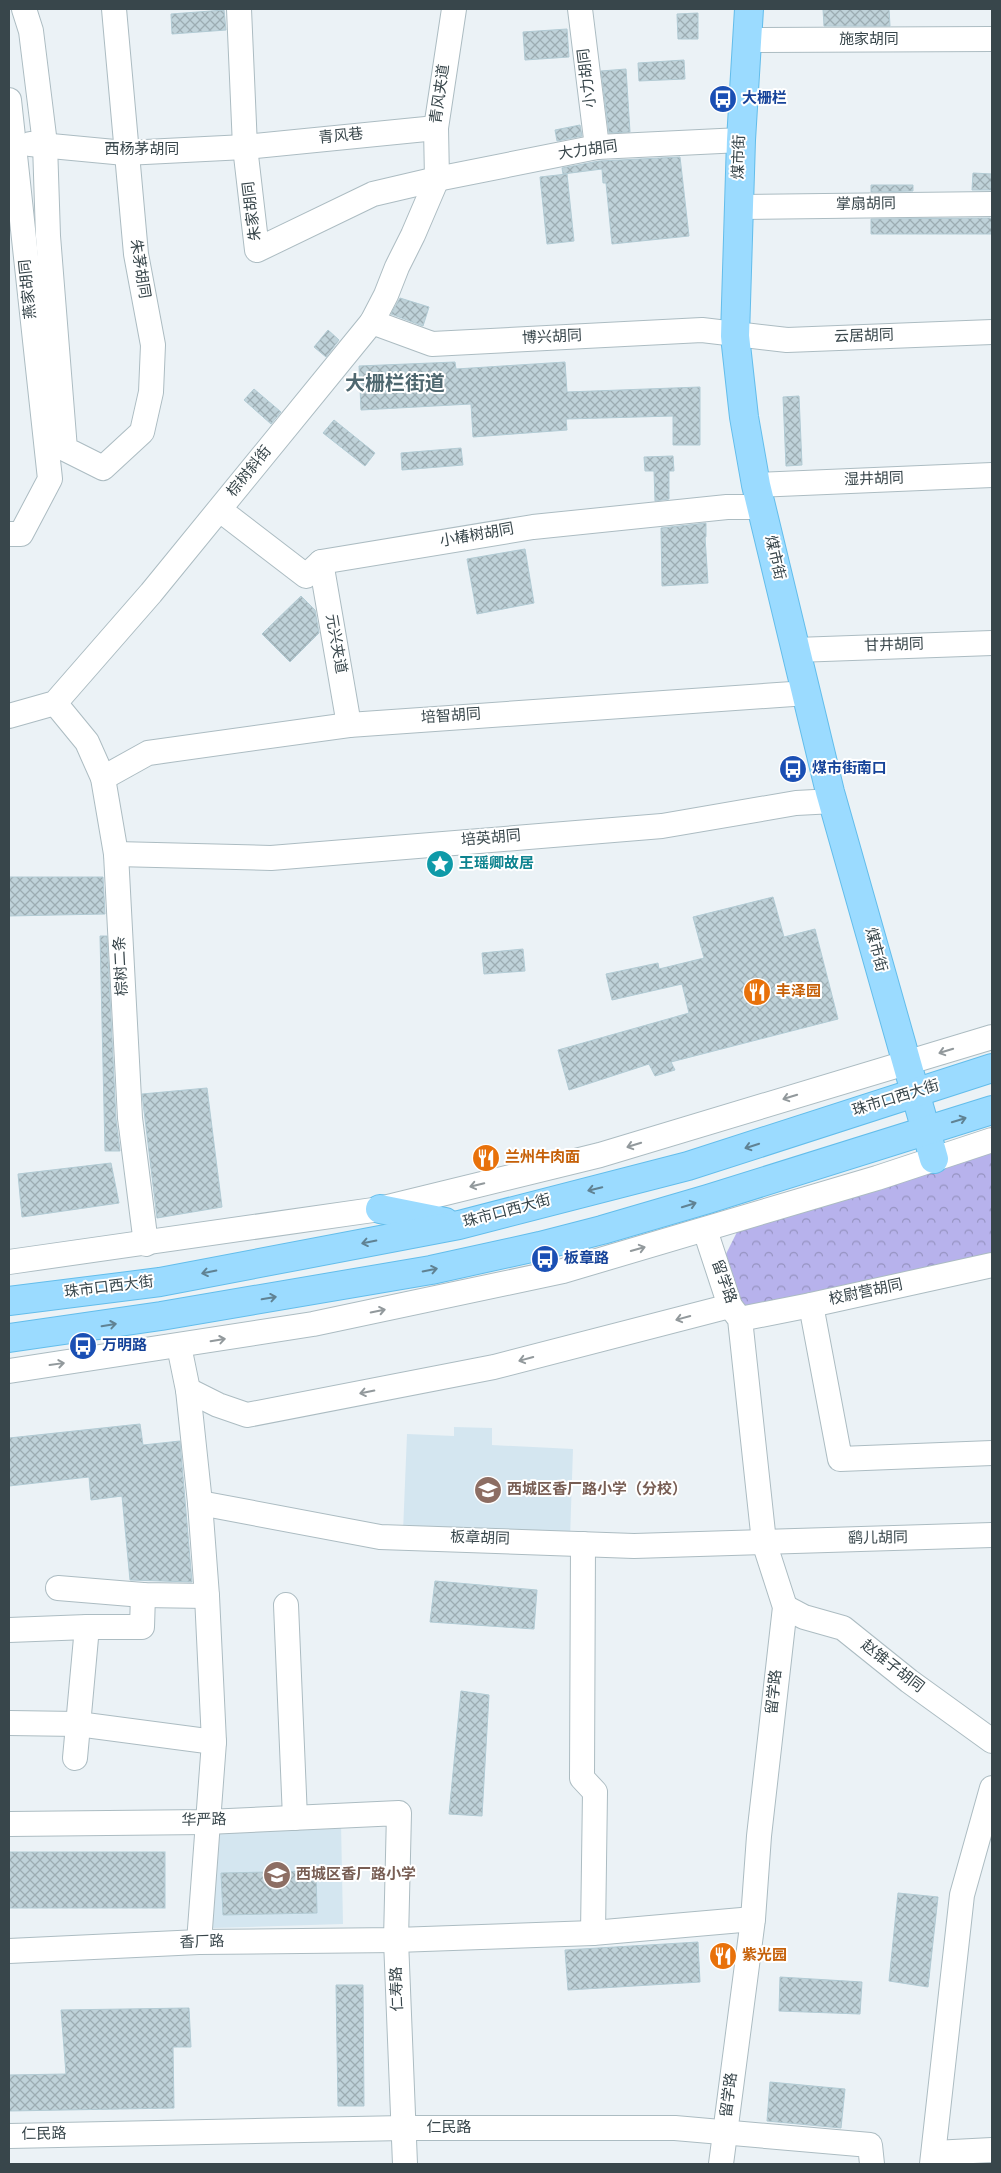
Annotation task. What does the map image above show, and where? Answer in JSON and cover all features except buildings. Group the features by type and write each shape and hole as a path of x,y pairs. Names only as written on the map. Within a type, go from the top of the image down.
{"main road":[{"name":"煤市街","path":"749,9 741,140 736,336 744,416 759,496 808,693 830,792 934,1158"},
{"name":"珠市口西大街","path":"9,1300 160,1282 459,1225 688,1166 992,1068"},
{"path":"9,1338 143,1319 431,1270 531,1248 631,1222 853,1155 992,1110"},
{"path":"380,1209 459,1225"}],"street":[{"path":"24,9 31,31 45,144"},
{"name":"朱茅胡同","path":"45,144 48,236 65,448 103,468 142,432 151,392 153,345 136,254 125,153 114,9"},
{"name":"朱家胡同","path":"239,9 245,147 257,250 373,194 437,179"},
{"name":"青风夹道","path":"437,179 436,128 454,9"},
{"name":"小力胡同","path":"580,9 597,147"},
{"name":"施家胡同","path":"747,40 992,39"},
{"name":"燕家胡同","path":"9,100 11,143 50,479 21,534 9,534"},
{"name":"青风巷","path":"245,147 436,128"},
{"name":"大力胡同","path":"437,179 597,147 741,140"},
{"name":"西杨茅胡同","path":"11,143 45,144 125,153 245,147"},
{"name":"棕树斜街","path":"55,703 152,593 372,322 386,295 437,179"},
{"name":"掌扇胡同","path":"739,207 992,204"},
{"name":"博兴胡同","path":"372,322 432,344 702,330 736,336"},
{"name":"云居胡同","path":"736,336 787,340 992,332"},
{"name":"湿井胡同","path":"759,496 992,475"},
{"name":"小椿树胡同","path":"220,510 306,576 321,562 533,527 727,507 759,496"},
{"name":"元兴夹道","path":"321,562 349,725"},
{"name":"甘井胡同","path":"796,650 992,643"},
{"name":"培智胡同","path":"103,778 148,753 349,725 808,693"},
{"path":"9,716 55,703"},
{"name":"棕树二条","path":"55,703 87,742 103,778 116,854 130,1118 146,1244"},
{"name":"培英胡同","path":"116,854 271,858 662,826 796,803 834,801"},
{"path":"9,1259 146,1244 380,1209 600,1155 992,1037"},
{"path":"9,1371 313,1324 563,1271 705,1230 992,1140"},
{"name":"留学路","path":"705,1230 735,1312 764,1542 785,1607 760,1827 753,1919 721,2164"},
{"name":"校尉营胡同","path":"188,1390 218,1405 247,1415 494,1367 735,1312 811,1305 992,1266"},
{"path":"811,1305 840,1458 992,1453"},
{"path":"179,1346 188,1390 200,1503 207,1596 214,1742 199,1942"},
{"name":"板章胡同","path":"200,1503 380,1537 634,1546 764,1542"},
{"name":"鹞儿胡同","path":"764,1542 992,1535"},
{"path":"583,1544 582,1778 595,1792 593,1933"},
{"path":"58,1588 143,1595 207,1596"},
{"path":"9,1630 142,1627 143,1595"},
{"path":"286,1605 295,1818"},
{"name":"赵锥子胡同","path":"785,1607 804,1617 843,1628 909,1681 992,1741"},
{"path":"75,1758 87,1627"},
{"path":"9,1723 78,1724 214,1742"},
{"path":"992,1788 962,1895 933,2158 992,2150"},
{"name":"华严路","path":"9,1824 207,1822 399,1813"},
{"name":"仁寿路","path":"399,1813 396,1940 405,2164"},
{"name":"香厂路","path":"9,1951 199,1942 396,1940 593,1933 753,1919"},
{"name":"仁民路","path":"9,2136 404,2128 675,2128 870,2145 872,2164"}],"shaded area":[{"name":"西城区香厂路小学（分校）","path":"454,1427 492,1428 492,1445 573,1449 570,1539 403,1532 407,1434 454,1436"},
{"name":"西城区香厂路小学","path":"341,1823 343,1924 212,1928 212,1827"}],"green space":[{"path":"992,1151 992,1260 744,1313 726,1254 738,1230"}],"place":[{"name":"大栅栏","path":"723,99"},
{"name":"煤市街南口","path":"793,769"},
{"name":"王瑶卿故居","path":"440,864"},
{"name":"丰泽园","path":"757,992"},
{"name":"兰州牛肉面","path":"486,1158"},
{"name":"板章路","path":"545,1259"},
{"name":"万明路","path":"83,1346"},
{"name":"西城区香厂路小学（分校）","path":"488,1490"},
{"name":"西城区香厂路小学","path":"277,1875"},
{"name":"紫光园","path":"723,1956"}],"district":[{"name":"大栅栏街道","path":"395,385"}]}
